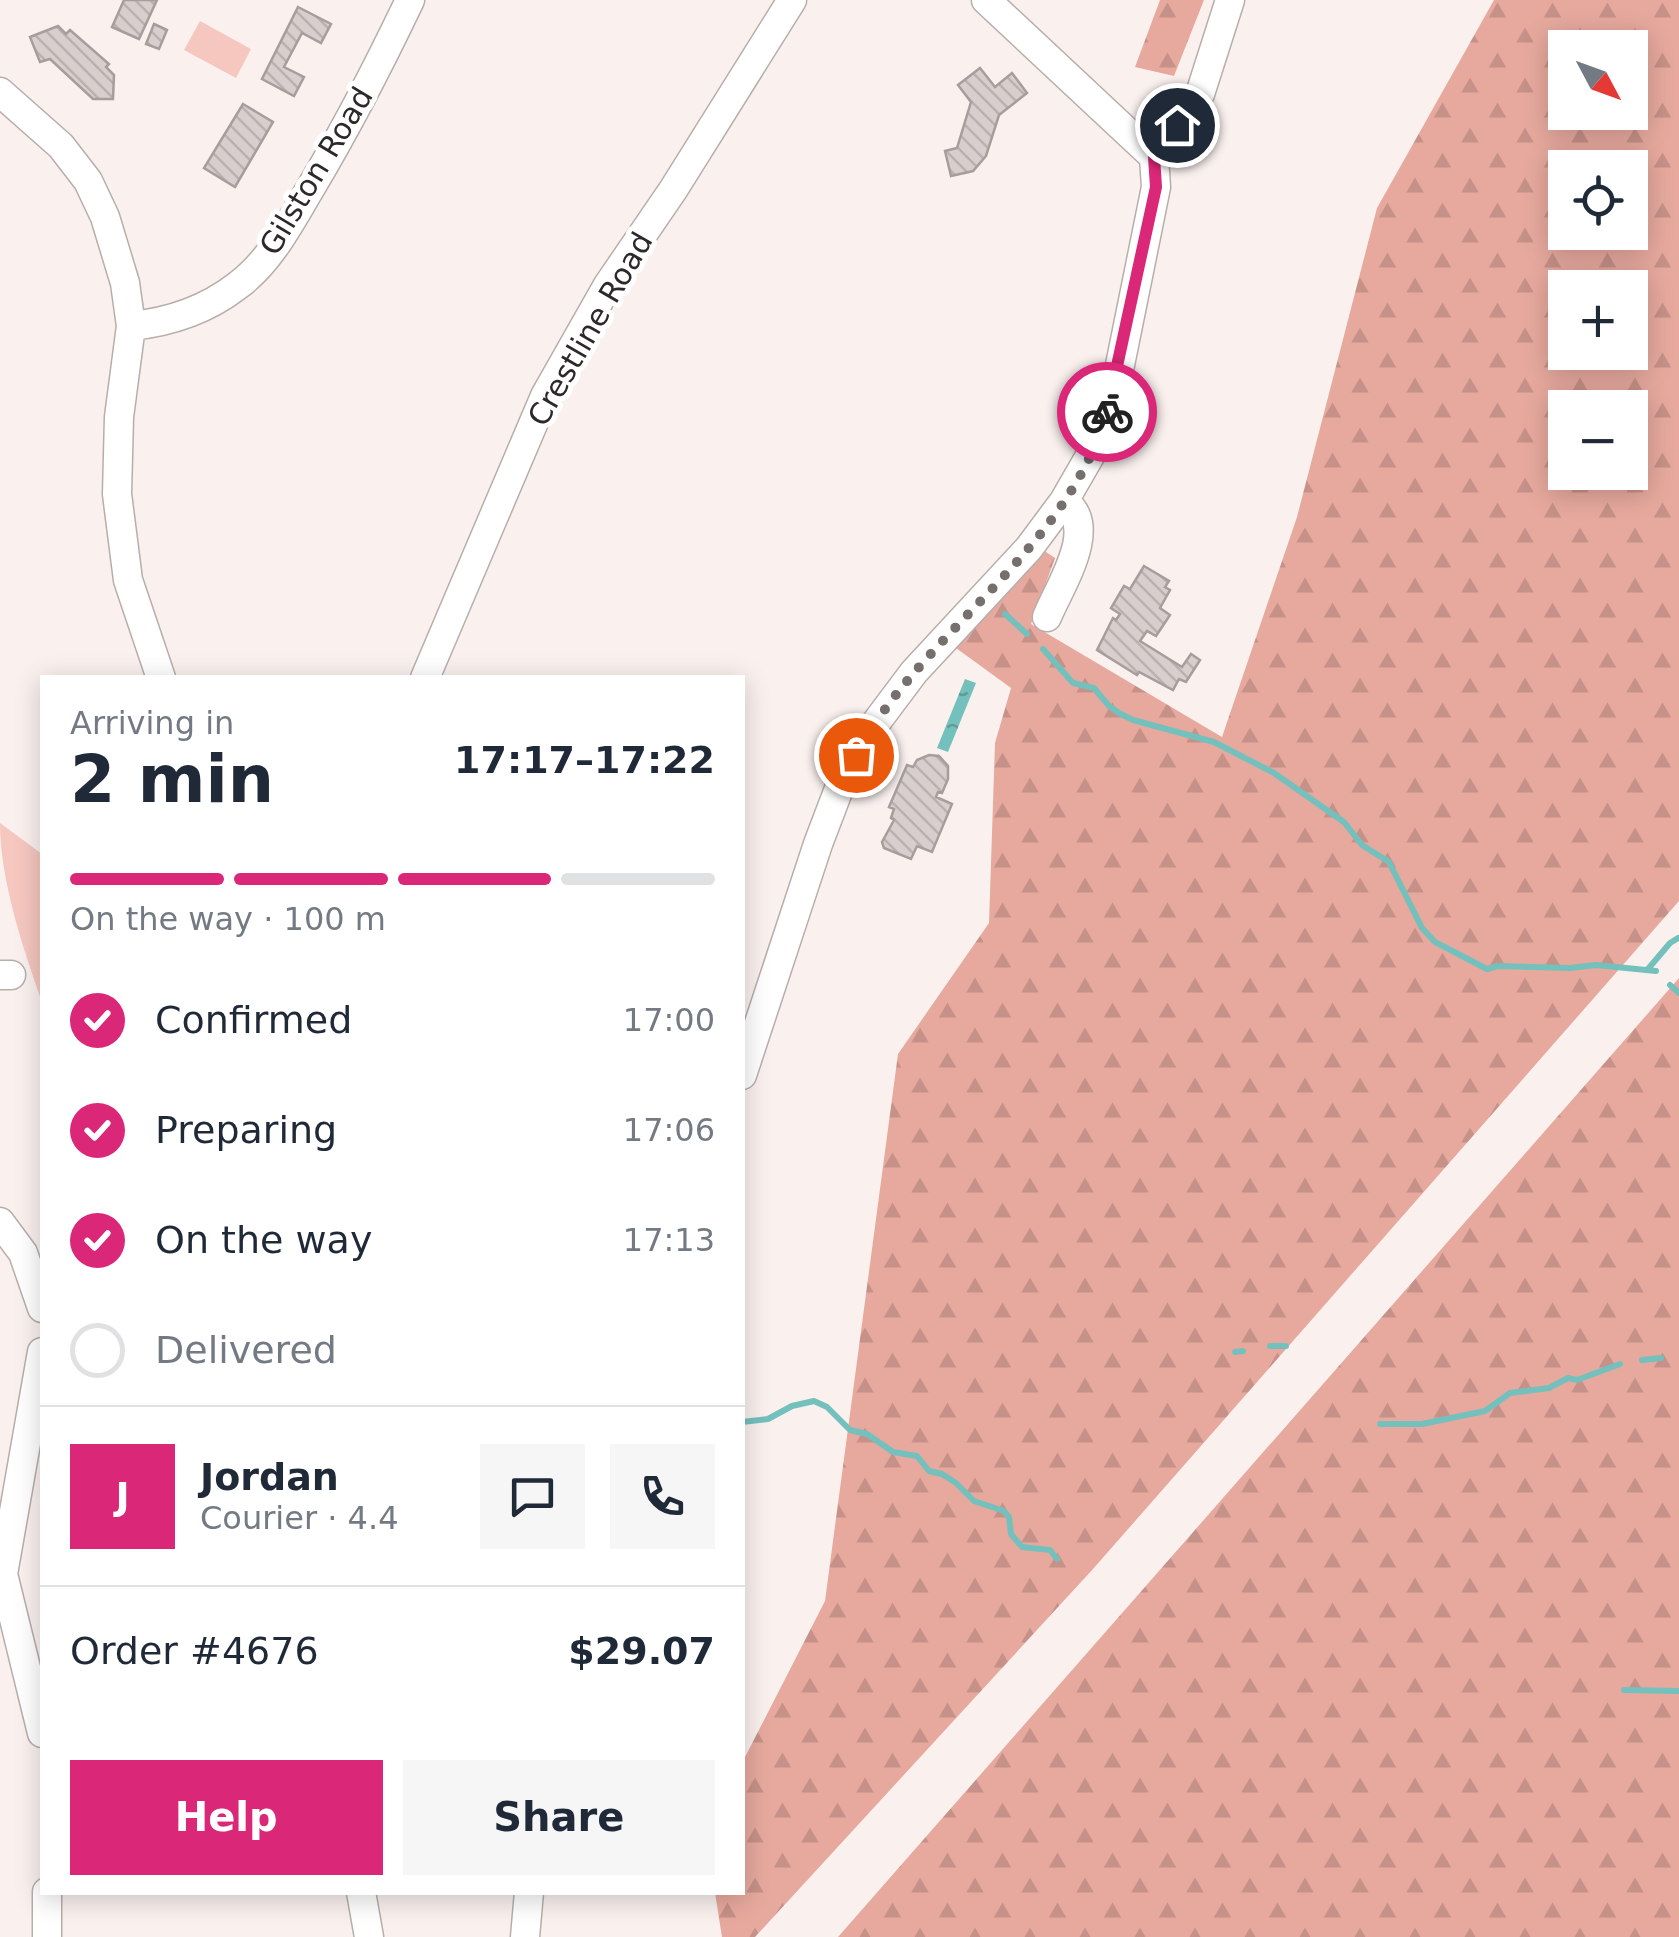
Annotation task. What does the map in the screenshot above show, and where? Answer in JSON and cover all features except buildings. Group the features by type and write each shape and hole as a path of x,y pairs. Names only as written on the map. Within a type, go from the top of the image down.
{"street":[{"name":"Gilston Road","path":"131,326 156,323 202,308 239,285 275,248 361,104 410,0"},
{"name":"Crestline Road","path":"426,675 545,396 608,285 673,190 792,0"},
{"path":"986,0 1154,157"},
{"path":"745,1066 845,773 866,736 914,672 1001,581 1064,501 1094,449 1120,365 1156,187 1154,157 1200,94 1230,0"},
{"path":"0,92 61,146 88,181 125,284 131,326 119,417 117,494 128,580 160,675"},
{"path":"1046,617 1081,533 1076,513 1064,501"},
{"path":"0,1222 23,1252 40,1302"},
{"path":"40,1363 3,1574 40,1725"},
{"path":"47,1895 47,1937"},
{"path":"362,1895 369,1937"},
{"path":"525,1937 529,1895"}],"green space":[{"path":"1160,0 1204,0 1174,76 1135,67"},
{"path":"1494,0 1679,0 1679,901 1093,1569 755,1937 722,1937 715,1895 745,1895 745,1757 825,1601 898,1054 989,923 995,743 1011,688 956,648 1043,550 1055,558 1031,624 1222,737 1297,517 1377,208"},
{"path":"1679,978 1679,1937 838,1937"}],"shaded area":[{"path":"200,21 251,49 236,78 184,50"},
{"path":"0,823 40,853 40,996 20,937"}],"water":[{"path":"965,679 976,683 948,752 937,748"}],"waterway":[{"path":"1005,614 1027,634"},
{"path":"1043,649 1073,683 1094,688 1119,713 1214,742 1274,773 1344,822 1362,845 1389,862 1422,928 1435,942 1487,969 1596,965 1656,971"},
{"path":"1648,969 1678,938"},
{"path":"1670,985 1679,993"},
{"path":"1270,1346 1286,1346"},
{"path":"1235,1352 1243,1351"},
{"path":"1642,1360 1661,1358"},
{"path":"1380,1424 1422,1424 1485,1411 1510,1393 1549,1388 1568,1378 1577,1380 1620,1364"},
{"path":"745,1422 768,1419 792,1406 814,1401 827,1407 850,1430 867,1434 893,1452 917,1456 929,1471 956,1483 974,1501 1004,1511 1009,1517 1011,1534 1022,1547 1050,1550 1057,1559"},
{"path":"1624,1690 1679,1691"}],"way so far":[{"path":"856,755 880,715 914,672 1001,581 1064,501 1094,449 1107,412"}],"route":[{"path":"1107,412 1156,187 1154,157 1177,125"}]}
